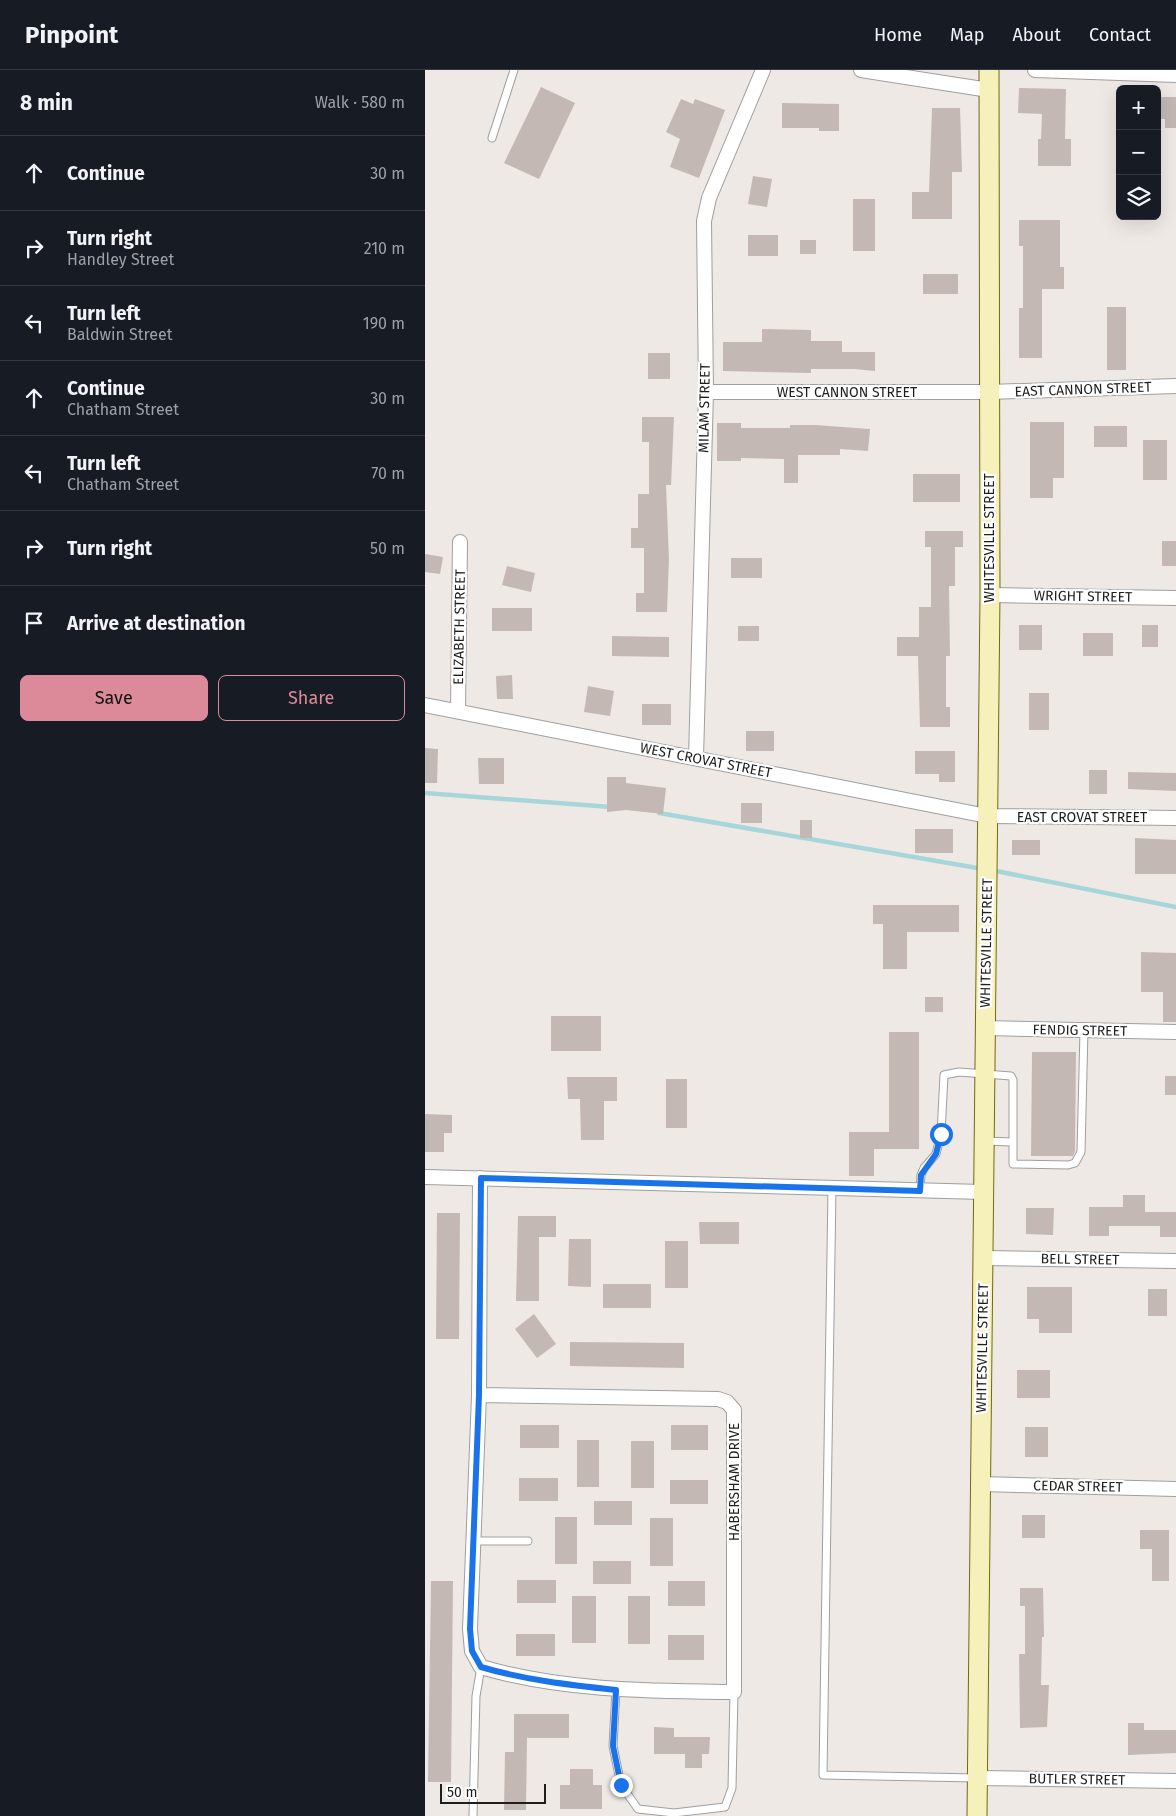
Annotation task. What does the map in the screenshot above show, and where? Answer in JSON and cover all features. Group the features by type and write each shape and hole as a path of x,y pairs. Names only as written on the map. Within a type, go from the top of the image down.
{"main road":[{"name":"WHITESVILLE STREET","path":"977,1816 990,595 989,70"}],"street":[{"name":"MILAM STREET","path":"696,758 706,392 704,221 709,198 763,70"},
{"path":"861,70 989,90"},
{"path":"1035,70 1176,75"},
{"name":"EAST CANNON STREET","path":"989,392 1176,386"},
{"name":"WEST CANNON STREET","path":"706,392 989,392"},
{"name":"ELIZABETH STREET","path":"458,711 460,542"},
{"name":"WRIGHT STREET","path":"990,595 1176,598"},
{"name":"WEST CROVAT STREET","path":"425,705 987,816"},
{"name":"EAST CROVAT STREET","path":"987,816 1176,818"},
{"name":"FENDIG STREET","path":"985,1028 1176,1032"},
{"path":"425,1177 983,1192"},
{"path":"481,1178 479,1395 470,1629 472,1651 481,1667 537,1679 616,1690 734,1692"},
{"name":"BELL STREET","path":"983,1258 1176,1261"},
{"name":"HABERSHAM DRIVE","path":"479,1395 718,1399 727,1402 733,1410 735,1462 734,1692"},
{"name":"CEDAR STREET","path":"981,1484 1176,1489"},
{"name":"BUTLER STREET","path":"977,1778 1176,1781"}],"lane":[{"path":"492,138 514,70"},
{"path":"920,1191 921,1175 936,1154 941,1134 944,1075 959,1072 1008,1074 1013,1080 1013,1164 1068,1165 1075,1163 1081,1152 1084,1030"},
{"path":"984,1141 1012,1142"},
{"path":"832,1188 823,1775 977,1778"},
{"path":"473,1541 528,1541"},
{"path":"473,1816 476,1696 481,1667"},
{"path":"616,1690 613,1746 621,1785 638,1809 674,1813 725,1807 732,1788 734,1692"}],"building":[{"path":"541,87 575,103 539,179 504,163"},
{"path":"1019,88 1066,89 1065,139 1071,139 1071,166 1038,166 1038,139 1041,139 1042,114 1018,113"},
{"path":"1161,97 1176,97 1176,128 1165,128 1165,119 1161,119"},
{"path":"681,99 693,104 695,99 725,110 699,178 670,167 680,139 666,132"},
{"path":"782,103 839,104 839,131 819,131 819,128 782,128"},
{"path":"932,108 960,108 962,172 952,172 952,219 912,219 912,192 929,192"},
{"path":"753,176 772,179 767,207 748,204"},
{"path":"853,199 875,199 875,251 853,251"},
{"path":"1019,220 1060,220 1060,267 1064,267 1064,289 1042,289 1042,358 1019,358 1019,308 1023,308 1023,246 1019,246"},
{"path":"748,235 778,235 778,256 748,256"},
{"path":"800,240 816,240 816,254 800,254"},
{"path":"923,274 958,274 958,294 923,294"},
{"path":"1107,307 1126,307 1126,370 1107,370"},
{"path":"762,329 811,330 811,341 842,341 842,352 875,352 875,371 811,369 811,373 723,371 723,342 762,342"},
{"path":"648,353 670,353 670,379 648,379"},
{"path":"642,417 674,417 671,485 666,485 669,559 667,612 636,612 636,593 644,593 644,548 631,548 631,528 638,528 638,494 649,494 649,442 642,442"},
{"path":"1030,422 1064,422 1064,478 1053,478 1053,498 1030,498"},
{"path":"717,423 741,423 741,428 790,428 790,425 815,425 870,429 868,451 840,449 840,455 798,455 798,483 784,483 784,459 741,458 741,461 717,461"},
{"path":"1094,426 1127,426 1127,447 1094,447"},
{"path":"1143,440 1167,440 1167,480 1143,480"},
{"path":"913,474 960,474 960,502 913,502"},
{"path":"925,531 963,531 963,547 955,547 955,586 949,586 950,656 946,656 946,707 950,707 950,727 920,727 918,656 897,656 897,637 919,637 919,607 931,607 931,547 925,547"},
{"path":"1162,541 1176,541 1176,566 1162,566"},
{"path":"425,554 443,557 440,574 425,572"},
{"path":"731,558 762,558 762,578 731,578"},
{"path":"507,566 535,573 531,592 502,585"},
{"path":"492,608 532,608 532,631 492,631"},
{"path":"1019,625 1042,625 1042,650 1019,650"},
{"path":"1142,625 1158,625 1158,647 1142,647"},
{"path":"738,626 759,626 759,641 738,641"},
{"path":"1083,633 1113,633 1113,656 1083,656"},
{"path":"612,636 669,637 669,657 612,656"},
{"path":"512,675 513,699 497,699 496,676"},
{"path":"588,686 614,691 610,716 584,712"},
{"path":"1029,693 1049,693 1049,730 1029,730"},
{"path":"642,704 671,704 671,725 642,725"},
{"path":"746,731 774,731 774,751 746,751"},
{"path":"425,748 438,749 437,783 425,783"},
{"path":"915,751 955,751 955,782 939,782 939,774 915,774"},
{"path":"478,758 504,758 504,784 479,784"},
{"path":"1089,770 1107,770 1107,794 1089,794"},
{"path":"1128,772 1176,773 1176,791 1128,789"},
{"path":"607,777 626,777 626,783 666,788 663,814 626,810 607,812"},
{"path":"741,803 762,803 762,823 741,823"},
{"path":"800,820 812,820 812,838 800,838"},
{"path":"915,829 953,829 953,853 915,853"},
{"path":"1135,838 1176,840 1176,874 1135,874"},
{"path":"1012,840 1040,840 1040,855 1012,855"},
{"path":"873,905 959,905 959,932 907,932 907,969 883,969 883,924 873,924"},
{"path":"1141,952 1176,953 1176,1022 1163,1022 1163,992 1141,992"},
{"path":"925,997 943,997 943,1012 925,1012"},
{"path":"551,1016 601,1016 601,1051 551,1051"},
{"path":"889,1032 919,1032 919,1149 874,1149 874,1176 849,1176 849,1132 889,1132"},
{"path":"1032,1052 1076,1052 1075,1151 1073,1156 1031,1156"},
{"path":"1165,1076 1176,1076 1176,1095 1165,1095"},
{"path":"567,1077 617,1077 617,1101 604,1101 604,1140 581,1140 580,1099 568,1099"},
{"path":"666,1079 687,1079 687,1128 666,1128"},
{"path":"425,1114 452,1115 452,1133 444,1133 444,1152 425,1152"},
{"path":"1123,1195 1145,1195 1145,1212 1176,1212 1176,1237 1160,1237 1160,1226 1109,1226 1109,1236 1089,1236 1089,1207 1123,1207"},
{"path":"1026,1208 1054,1208 1053,1235 1026,1234"},
{"path":"437,1213 460,1213 459,1339 436,1339"},
{"path":"518,1216 556,1216 556,1237 539,1237 539,1301 516,1301"},
{"path":"699,1222 739,1222 739,1244 700,1244"},
{"path":"569,1239 591,1239 591,1287 568,1286"},
{"path":"665,1241 688,1241 688,1288 665,1288"},
{"path":"603,1284 651,1284 651,1308 603,1308"},
{"path":"1027,1287 1072,1287 1072,1333 1039,1333 1039,1319 1027,1319"},
{"path":"1148,1289 1167,1289 1167,1316 1148,1316"},
{"path":"534,1314 556,1344 537,1358 515,1329"},
{"path":"570,1342 684,1343 684,1368 570,1366"},
{"path":"1017,1370 1050,1370 1050,1398 1017,1398"},
{"path":"520,1425 559,1425 559,1448 520,1448"},
{"path":"671,1425 708,1425 708,1450 671,1450"},
{"path":"1025,1427 1048,1427 1048,1457 1025,1457"},
{"path":"577,1440 599,1440 599,1487 577,1487"},
{"path":"631,1441 654,1441 654,1488 631,1488"},
{"path":"519,1478 558,1478 558,1501 519,1501"},
{"path":"670,1480 708,1480 708,1504 670,1504"},
{"path":"594,1501 632,1501 632,1525 594,1525"},
{"path":"1022,1515 1045,1515 1045,1538 1022,1538"},
{"path":"555,1517 577,1517 577,1564 555,1564"},
{"path":"650,1518 673,1518 673,1566 650,1566"},
{"path":"1140,1530 1169,1530 1169,1581 1152,1581 1152,1549 1140,1549"},
{"path":"593,1561 631,1561 631,1584 593,1584"},
{"path":"517,1580 556,1580 556,1603 517,1603"},
{"path":"431,1581 453,1581 451,1782 428,1782"},
{"path":"668,1581 705,1581 705,1606 668,1606"},
{"path":"1020,1588 1043,1588 1044,1637 1042,1637 1041,1685 1049,1685 1047,1727 1020,1728 1019,1654 1025,1654 1025,1606 1020,1606"},
{"path":"572,1596 596,1596 596,1643 572,1643"},
{"path":"628,1596 650,1596 650,1644 628,1644"},
{"path":"516,1634 555,1634 555,1656 516,1656"},
{"path":"668,1635 704,1635 704,1660 668,1660"},
{"path":"514,1714 569,1714 569,1738 527,1738 526,1810 504,1810 505,1752 514,1752"},
{"path":"1128,1723 1144,1723 1144,1730 1176,1730 1176,1753 1128,1755"},
{"path":"654,1727 674,1728 674,1737 710,1737 709,1754 702,1754 702,1768 685,1768 685,1754 654,1754"},
{"path":"570,1769 593,1769 593,1785 602,1785 602,1809 560,1809 560,1785 570,1785"}],"waterway":[{"path":"425,793 611,807"},
{"path":"659,813 983,869"},
{"path":"991,870 1176,907"}],"route":[{"path":"621,1785 613,1746 616,1690 574,1686 497,1672 481,1667 472,1651 470,1629 479,1395 481,1178 920,1191 921,1175 924,1168 933,1160 936,1154 941,1134"}]}
